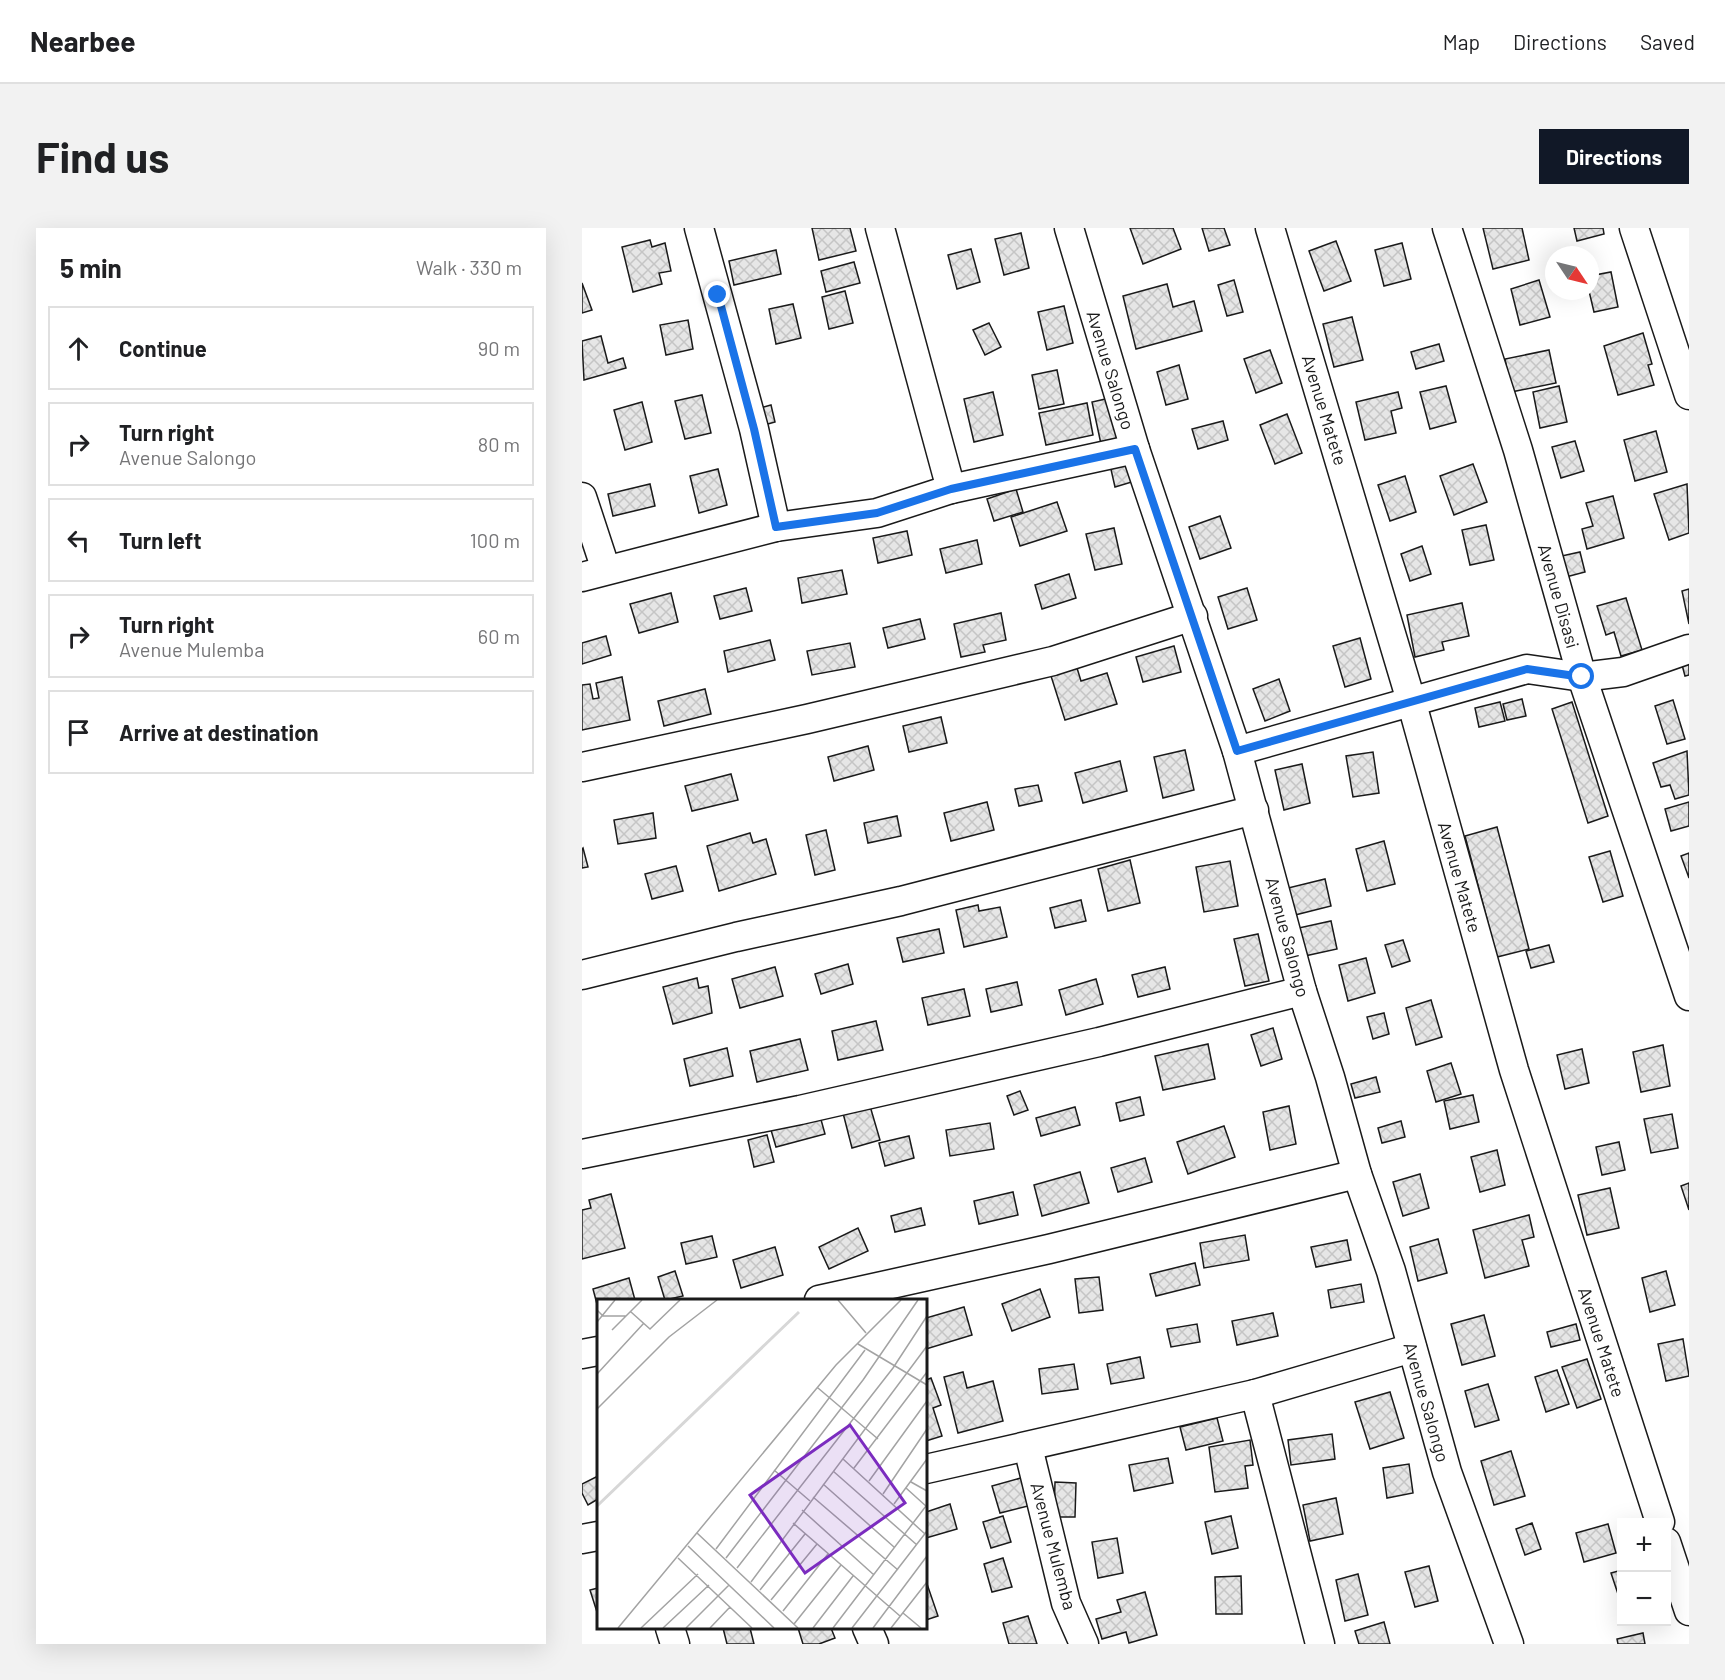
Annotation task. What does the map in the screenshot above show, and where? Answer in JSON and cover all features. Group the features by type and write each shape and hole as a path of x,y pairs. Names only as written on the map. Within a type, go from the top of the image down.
{"street":[{"path":"699,228 754,429 776,527"},
{"path":"880,228 951,489"},
{"name":"Avenue Salongo","path":"1069,228 1135,449 1237,751 1302,991 1330,1077 1357,1174 1391,1271 1447,1472 1509,1644"},
{"name":"Avenue Matete","path":"1270,228 1412,704 1514,1070 1659,1518"},
{"name":"Avenue Disasi","path":"1447,228 1518,450 1582,677 1689,996"},
{"path":"1634,228 1689,396"},
{"path":"582,497 594,573 776,527 877,513 951,489 1135,449"},
{"path":"582,767 807,719 1053,661 1193,616"},
{"path":"1237,751 1412,704 1527,669 1582,677 1623,672 1689,649"},
{"path":"582,975 736,937 901,901 1254,810"},
{"path":"582,1154 834,1102 1099,1042 1302,991"},
{"path":"824,1299 1049,1249 1357,1174"},
{"path":"927,1469 1255,1394 1412,1348"},
{"path":"582,1354 597,1351"},
{"path":"1255,1394 1320,1644"},
{"name":"Avenue Mulemba","path":"1028,1447 1066,1603 1084,1644"},
{"path":"582,1539 597,1536"},
{"path":"1671,1557 1689,1611"},
{"path":"670,1629 675,1644"},
{"path":"867,1629 874,1644"}],"building":[{"path":"812,228 850,228 856,251 819,260"},
{"path":"1130,228 1173,228 1181,249 1143,264"},
{"path":"1202,228 1224,228 1230,245 1209,251"},
{"path":"1483,228 1522,228 1529,260 1493,269"},
{"path":"1574,228 1603,228 1604,234 1577,241"},
{"path":"1021,233 1029,268 1004,275 995,239"},
{"path":"650,240 652,247 665,243 671,271 659,273 662,284 633,292 622,247"},
{"path":"1336,241 1351,281 1324,291 1309,251"},
{"path":"1402,243 1411,279 1384,286 1375,250"},
{"path":"971,249 980,282 957,289 948,255"},
{"path":"776,250 781,274 734,285 729,261"},
{"path":"854,262 860,283 826,292 821,271"},
{"path":"1611,272 1618,307 1594,312 1591,300 1599,300 1599,274"},
{"path":"1234,280 1243,312 1227,316 1218,285"},
{"path":"1539,280 1550,317 1520,325 1511,289"},
{"path":"582,283 592,310 582,313"},
{"path":"1167,284 1173,307 1194,301 1202,331 1136,349 1123,296"},
{"path":"845,291 853,323 829,329 822,297"},
{"path":"793,304 801,338 776,344 769,309"},
{"path":"1064,306 1073,343 1047,350 1038,312"},
{"path":"1352,317 1363,360 1334,367 1323,324"},
{"path":"688,320 693,349 666,355 660,325"},
{"path":"989,323 1001,347 985,355 973,330"},
{"path":"1643,333 1652,364 1648,365 1654,385 1618,395 1604,346"},
{"path":"601,336 608,363 623,358 626,368 584,380 582,341"},
{"path":"1439,344 1444,361 1416,369 1411,352"},
{"path":"1270,350 1282,383 1256,393 1244,359"},
{"path":"1549,350 1556,383 1511,392 1505,359"},
{"path":"1179,365 1188,399 1166,405 1157,372"},
{"path":"1057,370 1064,404 1039,409 1032,375"},
{"path":"1446,386 1456,422 1430,429 1420,392"},
{"path":"1559,386 1567,422 1540,428 1533,392"},
{"path":"993,392 1003,435 974,442 964,399"},
{"path":"1398,392 1402,408 1391,411 1396,433 1365,440 1356,402"},
{"path":"702,395 711,433 685,439 675,401"},
{"path":"1110,398 1118,440 1101,444 1092,402"},
{"path":"642,402 652,442 625,450 614,410"},
{"path":"1087,403 1093,435 1046,445 1039,413"},
{"path":"771,405 775,422 757,427 753,410"},
{"path":"1287,414 1302,453 1275,464 1260,425"},
{"path":"1223,421 1228,440 1198,449 1192,429"},
{"path":"1656,431 1667,472 1635,481 1624,440"},
{"path":"1575,441 1584,471 1561,478 1552,447"},
{"path":"1130,460 1135,481 1115,487 1110,465"},
{"path":"1473,464 1487,502 1454,515 1440,476"},
{"path":"718,469 727,505 699,513 690,476"},
{"path":"1405,476 1416,512 1390,521 1378,485"},
{"path":"650,484 655,506 613,516 608,494"},
{"path":"1687,484 1689,533 1669,540 1654,494"},
{"path":"1016,489 1023,512 994,521 987,499"},
{"path":"1613,496 1624,538 1587,549 1582,529 1593,526 1586,503"},
{"path":"1057,502 1067,531 1020,546 1011,517"},
{"path":"1220,516 1231,548 1200,559 1189,527"},
{"path":"1486,525 1494,560 1470,565 1462,530"},
{"path":"1114,528 1122,564 1095,570 1086,534"},
{"path":"907,531 912,555 878,563 873,538"},
{"path":"977,540 982,564 946,573 940,549"},
{"path":"1422,546 1431,574 1410,581 1401,554"},
{"path":"1580,552 1585,572 1562,578 1557,557"},
{"path":"842,570 847,594 802,603 798,578"},
{"path":"1069,574 1076,598 1042,609 1035,585"},
{"path":"746,588 752,611 720,619 714,596"},
{"path":"1247,588 1257,620 1228,629 1218,597"},
{"path":"1689,589 1689,624 1682,591"},
{"path":"671,593 678,622 639,633 630,604"},
{"path":"1626,598 1642,650 1621,656 1614,632 1606,635 1597,606"},
{"path":"1462,603 1469,636 1442,642 1444,650 1415,657 1407,615"},
{"path":"1001,613 1006,640 983,645 985,652 961,657 954,624"},
{"path":"920,619 925,639 888,648 883,628"},
{"path":"606,636 611,655 582,664 582,643"},
{"path":"1360,638 1371,679 1345,687 1333,646"},
{"path":"770,640 775,660 728,672 724,651"},
{"path":"850,643 855,667 812,675 807,651"},
{"path":"1174,646 1181,672 1143,682 1136,657"},
{"path":"1689,659 1689,675 1685,676 1681,661"},
{"path":"1077,668 1081,681 1107,673 1117,704 1065,720 1051,676"},
{"path":"622,677 630,720 582,730 582,685 590,684 593,699 599,698 596,683"},
{"path":"1279,679 1290,711 1265,721 1253,689"},
{"path":"705,689 711,714 664,726 658,701"},
{"path":"1522,699 1526,716 1507,720 1503,704"},
{"path":"1673,700 1685,739 1667,744 1655,706"},
{"path":"1500,702 1505,721 1479,727 1475,708"},
{"path":"1572,702 1608,816 1588,823 1552,709"},
{"path":"941,717 947,743 909,752 903,726"},
{"path":"868,746 874,770 834,781 828,757"},
{"path":"1185,750 1194,790 1163,798 1154,757"},
{"path":"1687,751 1689,795 1675,799 1670,785 1661,787 1653,763"},
{"path":"1373,752 1379,793 1353,797 1346,756"},
{"path":"1120,761 1127,791 1083,803 1075,773"},
{"path":"1302,764 1310,803 1284,810 1275,770"},
{"path":"731,774 738,800 692,811 685,786"},
{"path":"1038,785 1042,801 1019,806 1015,789"},
{"path":"987,802 994,830 951,841 944,813"},
{"path":"1689,802 1689,826 1671,831 1665,809"},
{"path":"653,813 656,838 618,844 614,820"},
{"path":"897,816 901,836 868,843 864,823"},
{"path":"1497,827 1529,949 1497,957 1465,836"},
{"path":"826,830 835,870 815,875 806,835"},
{"path":"750,833 753,843 766,839 776,874 719,891 707,846"},
{"path":"1384,841 1395,884 1367,891 1356,849"},
{"path":"582,849 588,867 582,868"},
{"path":"1610,851 1623,896 1603,902 1589,857"},
{"path":"1689,853 1689,878 1681,856"},
{"path":"1130,860 1140,903 1108,911 1098,869"},
{"path":"1230,861 1238,906 1204,912 1196,867"},
{"path":"676,866 683,891 652,899 645,874"},
{"path":"1325,879 1331,906 1291,916 1284,889"},
{"path":"1081,900 1086,921 1055,928 1050,908"},
{"path":"978,905 979,911 1000,907 1007,937 964,947 956,910"},
{"path":"1331,921 1337,949 1300,957 1294,929"},
{"path":"939,929 944,953 903,962 897,938"},
{"path":"1258,934 1269,981 1245,986 1234,939"},
{"path":"1403,940 1410,961 1392,967 1385,945"},
{"path":"1549,945 1554,962 1531,968 1526,951"},
{"path":"1366,958 1375,993 1348,1001 1339,965"},
{"path":"848,964 853,984 821,994 815,974"},
{"path":"775,967 783,996 740,1008 732,979"},
{"path":"1165,967 1170,989 1138,997 1132,975"},
{"path":"697,978 699,988 708,986 712,1013 673,1024 663,987"},
{"path":"1096,979 1103,1004 1066,1015 1059,990"},
{"path":"1017,982 1022,1005 991,1012 986,989"},
{"path":"964,989 970,1016 928,1025 922,998"},
{"path":"1431,1000 1442,1037 1416,1045 1406,1008"},
{"path":"1384,1013 1389,1034 1373,1039 1367,1017"},
{"path":"876,1021 883,1050 838,1060 832,1031"},
{"path":"1273,1028 1282,1059 1261,1066 1251,1035"},
{"path":"800,1039 808,1070 757,1082 750,1051"},
{"path":"1208,1044 1215,1079 1163,1090 1155,1056"},
{"path":"1663,1045 1670,1086 1641,1092 1633,1052"},
{"path":"727,1048 733,1076 690,1086 684,1059"},
{"path":"1582,1049 1589,1083 1565,1089 1557,1055"},
{"path":"1451,1063 1461,1094 1436,1102 1427,1071"},
{"path":"1376,1077 1380,1092 1355,1098 1351,1084"},
{"path":"1020,1091 1028,1110 1014,1115 1007,1096"},
{"path":"1473,1095 1479,1122 1450,1129 1444,1101"},
{"path":"1140,1097 1144,1115 1120,1121 1116,1103"},
{"path":"870,1106 880,1140 852,1148 843,1113"},
{"path":"1289,1106 1296,1144 1270,1150 1263,1112"},
{"path":"1075,1107 1080,1125 1041,1136 1036,1118"},
{"path":"1672,1114 1678,1148 1651,1153 1644,1119"},
{"path":"820,1116 825,1134 776,1147 771,1130"},
{"path":"1401,1121 1405,1137 1382,1143 1378,1128"},
{"path":"990,1123 994,1149 950,1156 946,1130"},
{"path":"1224,1126 1235,1157 1188,1174 1177,1142"},
{"path":"767,1135 774,1162 754,1167 748,1140"},
{"path":"909,1136 914,1158 885,1166 879,1143"},
{"path":"1619,1142 1625,1170 1602,1175 1596,1147"},
{"path":"1497,1150 1505,1185 1480,1192 1471,1157"},
{"path":"1145,1158 1152,1182 1118,1192 1111,1168"},
{"path":"1080,1172 1089,1203 1042,1216 1034,1185"},
{"path":"1420,1174 1429,1208 1403,1216 1393,1182"},
{"path":"1689,1183 1689,1210 1681,1186"},
{"path":"1610,1188 1619,1228 1587,1235 1578,1195"},
{"path":"1013,1192 1018,1215 979,1224 974,1201"},
{"path":"611,1194 625,1248 582,1259 582,1210 591,1208 589,1200"},
{"path":"921,1208 925,1225 895,1232 891,1216"},
{"path":"1529,1215 1534,1237 1522,1240 1529,1266 1485,1278 1473,1230"},
{"path":"858,1228 868,1251 829,1269 819,1247"},
{"path":"1245,1235 1249,1260 1204,1268 1200,1243"},
{"path":"712,1236 717,1257 686,1264 681,1243"},
{"path":"1438,1239 1447,1273 1418,1281 1410,1247"},
{"path":"1347,1240 1351,1260 1316,1267 1311,1247"},
{"path":"775,1247 783,1275 741,1288 733,1260"},
{"path":"1195,1263 1200,1285 1156,1296 1150,1274"},
{"path":"675,1271 683,1296 665,1299 658,1277"},
{"path":"1666,1271 1675,1305 1650,1312 1642,1278"},
{"path":"1099,1277 1103,1310 1079,1313 1075,1279"},
{"path":"629,1278 635,1299 597,1299 597,1304 593,1289"},
{"path":"1361,1284 1364,1302 1331,1308 1328,1290"},
{"path":"1040,1289 1050,1317 1012,1331 1002,1304"},
{"path":"964,1307 972,1335 927,1349 927,1318"},
{"path":"1273,1313 1278,1336 1237,1345 1232,1321"},
{"path":"1484,1315 1495,1356 1462,1365 1451,1324"},
{"path":"1197,1324 1200,1342 1171,1347 1167,1329"},
{"path":"1576,1324 1580,1340 1551,1347 1547,1332"},
{"path":"1683,1339 1689,1376 1666,1381 1658,1344"},
{"path":"1140,1357 1144,1378 1111,1384 1107,1364"},
{"path":"1587,1359 1601,1399 1577,1408 1562,1367"},
{"path":"1074,1364 1078,1389 1042,1394 1039,1369"},
{"path":"1557,1370 1569,1404 1546,1412 1535,1377"},
{"path":"963,1372 967,1388 993,1381 1003,1421 958,1433 944,1377"},
{"path":"931,1378 941,1405 933,1408 942,1436 927,1441 927,1380"},
{"path":"1488,1384 1499,1420 1475,1427 1465,1391"},
{"path":"1390,1392 1404,1438 1370,1449 1355,1402"},
{"path":"1217,1418 1223,1441 1186,1450 1180,1427"},
{"path":"1332,1434 1335,1459 1291,1465 1288,1440"},
{"path":"1250,1440 1253,1465 1245,1466 1248,1488 1215,1492 1209,1447"},
{"path":"1511,1451 1525,1496 1494,1505 1481,1461"},
{"path":"1168,1458 1173,1483 1134,1491 1129,1465"},
{"path":"1409,1464 1413,1493 1387,1498 1383,1468"},
{"path":"597,1476 597,1500 588,1505 582,1493 582,1484"},
{"path":"1021,1478 1028,1506 1000,1513 992,1486"},
{"path":"1055,1482 1076,1483 1075,1517 1054,1517"},
{"path":"1336,1498 1343,1534 1310,1541 1303,1505"},
{"path":"950,1504 957,1529 927,1538 927,1512"},
{"path":"1003,1516 1011,1542 991,1548 983,1522"},
{"path":"1231,1516 1238,1548 1212,1554 1205,1522"},
{"path":"1532,1523 1541,1549 1525,1555 1516,1529"},
{"path":"1608,1524 1616,1553 1584,1562 1576,1533"},
{"path":"1117,1538 1123,1573 1098,1578 1092,1542"},
{"path":"1003,1558 1012,1587 992,1592 984,1564"},
{"path":"1429,1566 1438,1601 1415,1607 1405,1572"},
{"path":"1617,1571 1617,1591 1611,1573"},
{"path":"1358,1574 1368,1615 1345,1621 1336,1580"},
{"path":"1241,1576 1242,1614 1216,1614 1215,1577"},
{"path":"927,1584 938,1616 927,1620"},
{"path":"597,1588 597,1612 590,1590"},
{"path":"1145,1592 1157,1635 1129,1643 1126,1632 1102,1639 1096,1619 1121,1612 1117,1600"},
{"path":"1028,1616 1037,1644 1009,1644 1003,1623"},
{"path":"1384,1622 1390,1644 1359,1644 1355,1631"},
{"path":"723,1629 750,1629 754,1644 727,1644"},
{"path":"798,1629 831,1629 835,1638 819,1644 803,1644"},
{"path":"1643,1633 1645,1644 1618,1644 1617,1639"}],"route":[{"path":"718,295 754,429 776,527 877,513 951,489 1135,449 1237,751 1412,704 1527,669 1582,677"}]}
